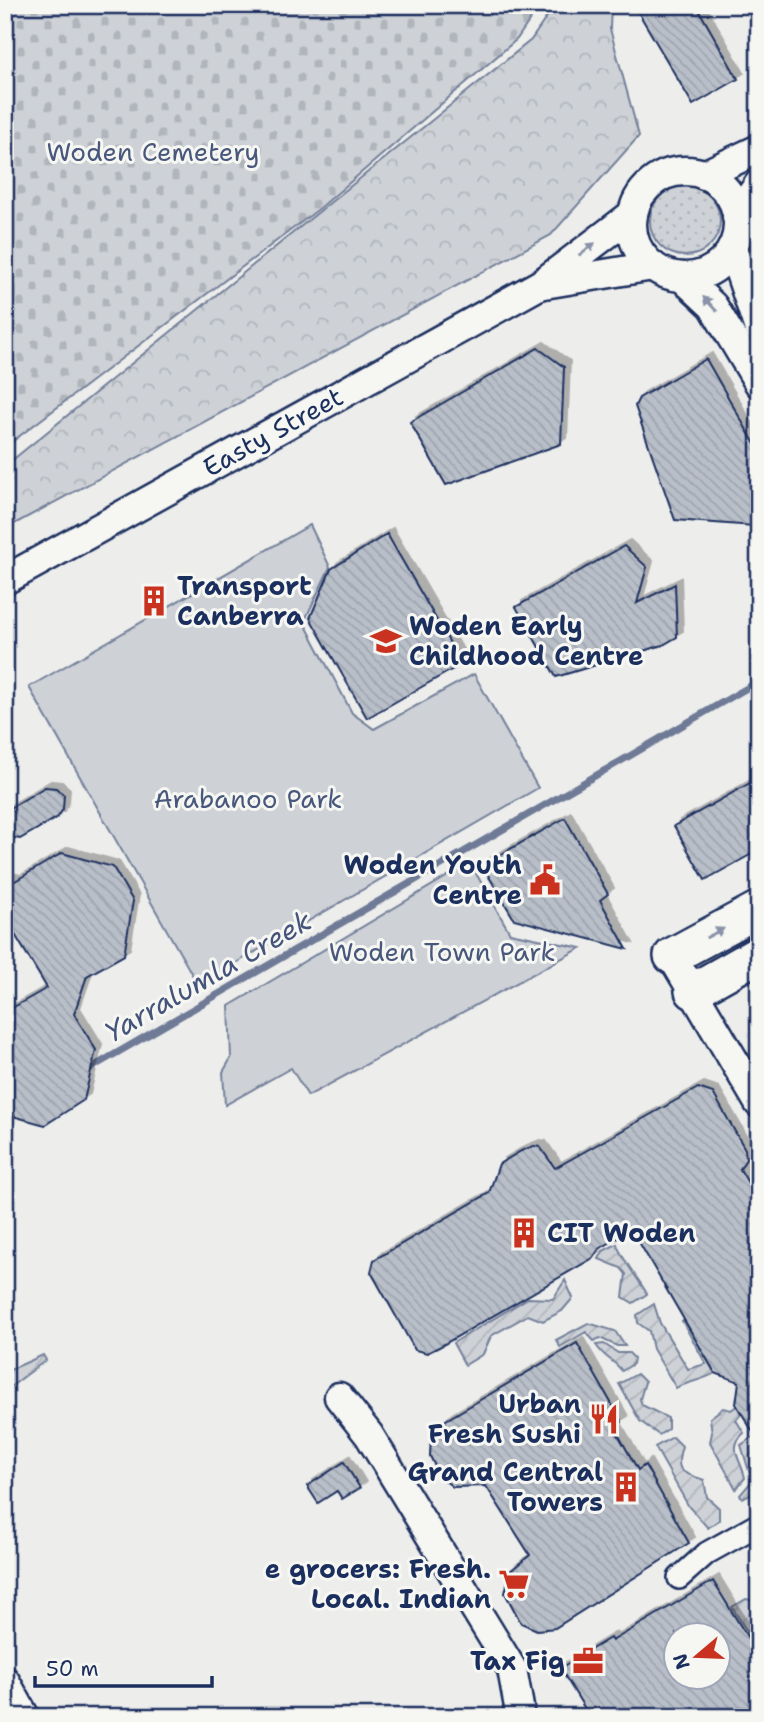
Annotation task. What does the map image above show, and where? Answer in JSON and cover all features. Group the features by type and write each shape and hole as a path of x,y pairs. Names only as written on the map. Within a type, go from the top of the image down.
{"street":[{"path":"704,175 759,149"},
{"path":"682,277 711,271 732,249 737,233 737,216 726,191 704,175 686,171 668,174 652,183 640,197 634,214 636,243 653,266 682,277 713,306 759,383"},
{"path":"737,216 759,184"},
{"name":"Easty Street","path":"5,580 541,284 634,214"},
{"path":"732,249 759,328"},
{"name":"Easty Street","path":"541,284 653,266"},
{"path":"759,909 672,956 759,1103"},
{"path":"692,990 759,954"},
{"path":"339,1397 369,1435 512,1669 519,1707 517,1717"},
{"path":"679,1578 707,1553 759,1524"},
{"path":"5,1681 25,1717"}],"green space":[{"name":"Woden Cemetery","path":"5,5 540,5 517,39 320,208 5,447"},
{"path":"555,5 611,5 610,29 639,136 551,235 5,529 5,466 531,40"},
{"path":"685,186 710,196 720,221 710,246 685,256 660,246 650,221 660,196"},
{"name":"Arabanoo Park","path":"310,525 330,567 304,622 352,713 374,729 474,674 538,788 198,985 29,687"},
{"name":"Woden Town Park","path":"470,863 510,933 581,948 308,1096 291,1068 225,1105 223,1072 231,1058 229,1006"},
{"path":"617,1244 647,1294 633,1303 623,1297 626,1274 621,1268 599,1259 603,1251"},
{"path":"565,1280 573,1298 562,1311 543,1321 528,1315 491,1336 483,1354 465,1365 453,1343 528,1298 553,1299"},
{"path":"654,1304 660,1323 688,1369 706,1364 682,1321 684,1320 715,1373 676,1388 653,1349 649,1331 638,1323 637,1315"},
{"path":"588,1323 615,1331 625,1346 617,1346 600,1338 594,1341 586,1332 560,1347 556,1340"},
{"path":"604,1344 618,1353 629,1353 634,1358 633,1364 622,1371 596,1345"},
{"path":"43,1355 46,1360 5,1391 5,1372"},
{"path":"637,1374 645,1382 640,1399 642,1405 668,1418 668,1429 659,1435 640,1421 619,1384"},
{"path":"737,1406 741,1414 736,1420 744,1433 736,1444 736,1449 745,1478 736,1489 710,1442 710,1418 723,1408 731,1410"},
{"path":"673,1437 682,1446 679,1461 681,1470 704,1480 707,1497 719,1508 719,1520 708,1528 689,1507 655,1447"},
{"path":"753,1437 759,1445 759,1490 742,1498 740,1495 752,1481 741,1445"},
{"path":"746,1599 759,1602 759,1651 732,1607"}],"building":[{"path":"634,5 696,5 738,79 693,105"},
{"path":"538,348 564,367 561,444 446,485 410,422"},
{"path":"706,359 759,451 759,519 754,526 675,520 635,406 639,398"},
{"name":"Woden Early Childhood Centre","path":"387,534 462,664 367,718 310,618 331,569"},
{"path":"624,546 647,567 637,603 675,584 677,637 663,645 556,677 516,607"},
{"path":"759,778 759,850 705,880 674,826"},
{"path":"45,787 56,788 64,795 63,809 58,817 20,839 10,837 5,830 5,811"},
{"name":"Woden Youth Centre","path":"565,818 608,894 600,900 627,949 514,919 482,865"},
{"path":"62,853 113,867 133,901 124,955 87,976 74,1014 96,1050 84,1100 45,1125 5,1114 5,1012 47,988 5,918 5,879 15,881"},
{"name":"CIT Woden","path":"698,1088 713,1093 745,1149 746,1159 740,1169 751,1188 759,1189 759,1442 736,1404 739,1382 715,1373 632,1230 599,1249 593,1258 439,1347 427,1353 415,1350 371,1272 374,1260 489,1193 499,1164 521,1151 534,1146 540,1147 555,1168"},
{"name":"Grand Central Towers","path":"577,1343 622,1422 614,1427 638,1470 645,1465 689,1543 555,1628 537,1630 521,1623 505,1593 510,1571 530,1555 486,1486 453,1487 440,1477 430,1456 431,1435 446,1420"},
{"path":"344,1462 360,1488 342,1499 337,1491 318,1503 307,1486"},
{"path":"713,1581 759,1656 759,1717 590,1717 560,1668 610,1638 612,1641"}],"waterway":[{"name":"Yarralumla Creek","path":"84,1072 759,681"}],"place":[{"name":"Transport Canberra","path":"154,601"},
{"name":"Woden Early Childhood Centre","path":"386,641"},
{"name":"Woden Youth Centre","path":"545,880"},
{"name":"CIT Woden","path":"524,1233"},
{"name":"Urban Fresh Sushi","path":"604,1419"},
{"name":"Grand Central Towers","path":"626,1487"},
{"name":"e grocers: Fresh. Local. Indian","path":"514,1584"},
{"name":"Tax Fig","path":"588,1661"}]}
